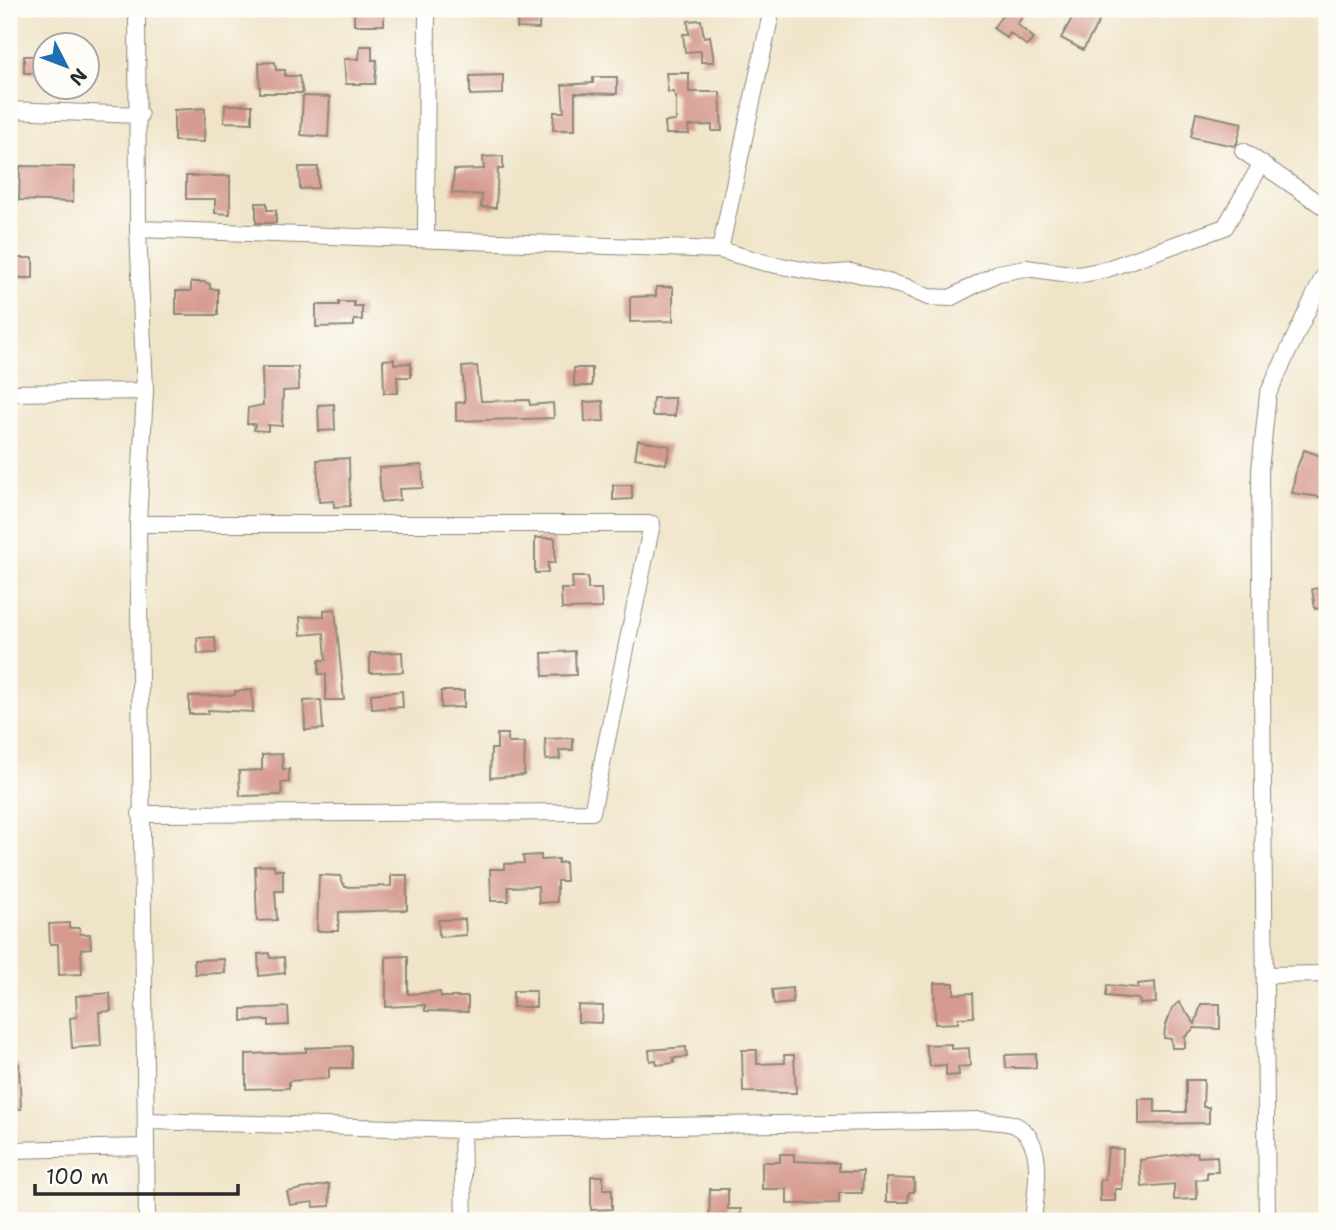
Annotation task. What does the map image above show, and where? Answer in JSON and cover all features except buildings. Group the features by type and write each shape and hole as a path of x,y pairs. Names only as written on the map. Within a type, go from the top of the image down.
{"street":[{"path":"137,9 140,115 138,229 145,391 138,524 147,1221"},
{"path":"426,237 427,9"},
{"path":"720,250 772,9"},
{"path":"9,110 140,115"},
{"path":"1243,150 1327,209"},
{"path":"138,229 426,237 720,250 766,263 824,274 851,272 928,297 950,298 998,273 1026,268 1078,275 1225,227 1262,163"},
{"path":"1267,1221 1260,470 1268,394 1327,269"},
{"path":"9,393 145,391"},
{"path":"138,524 652,524 592,812 140,814"},
{"path":"1266,975 1327,974"},
{"path":"146,1121 462,1130 982,1120 1014,1125 1029,1137 1037,1157 1033,1221"},
{"path":"462,1130 464,1221"},
{"path":"9,1150 146,1147"}]}
